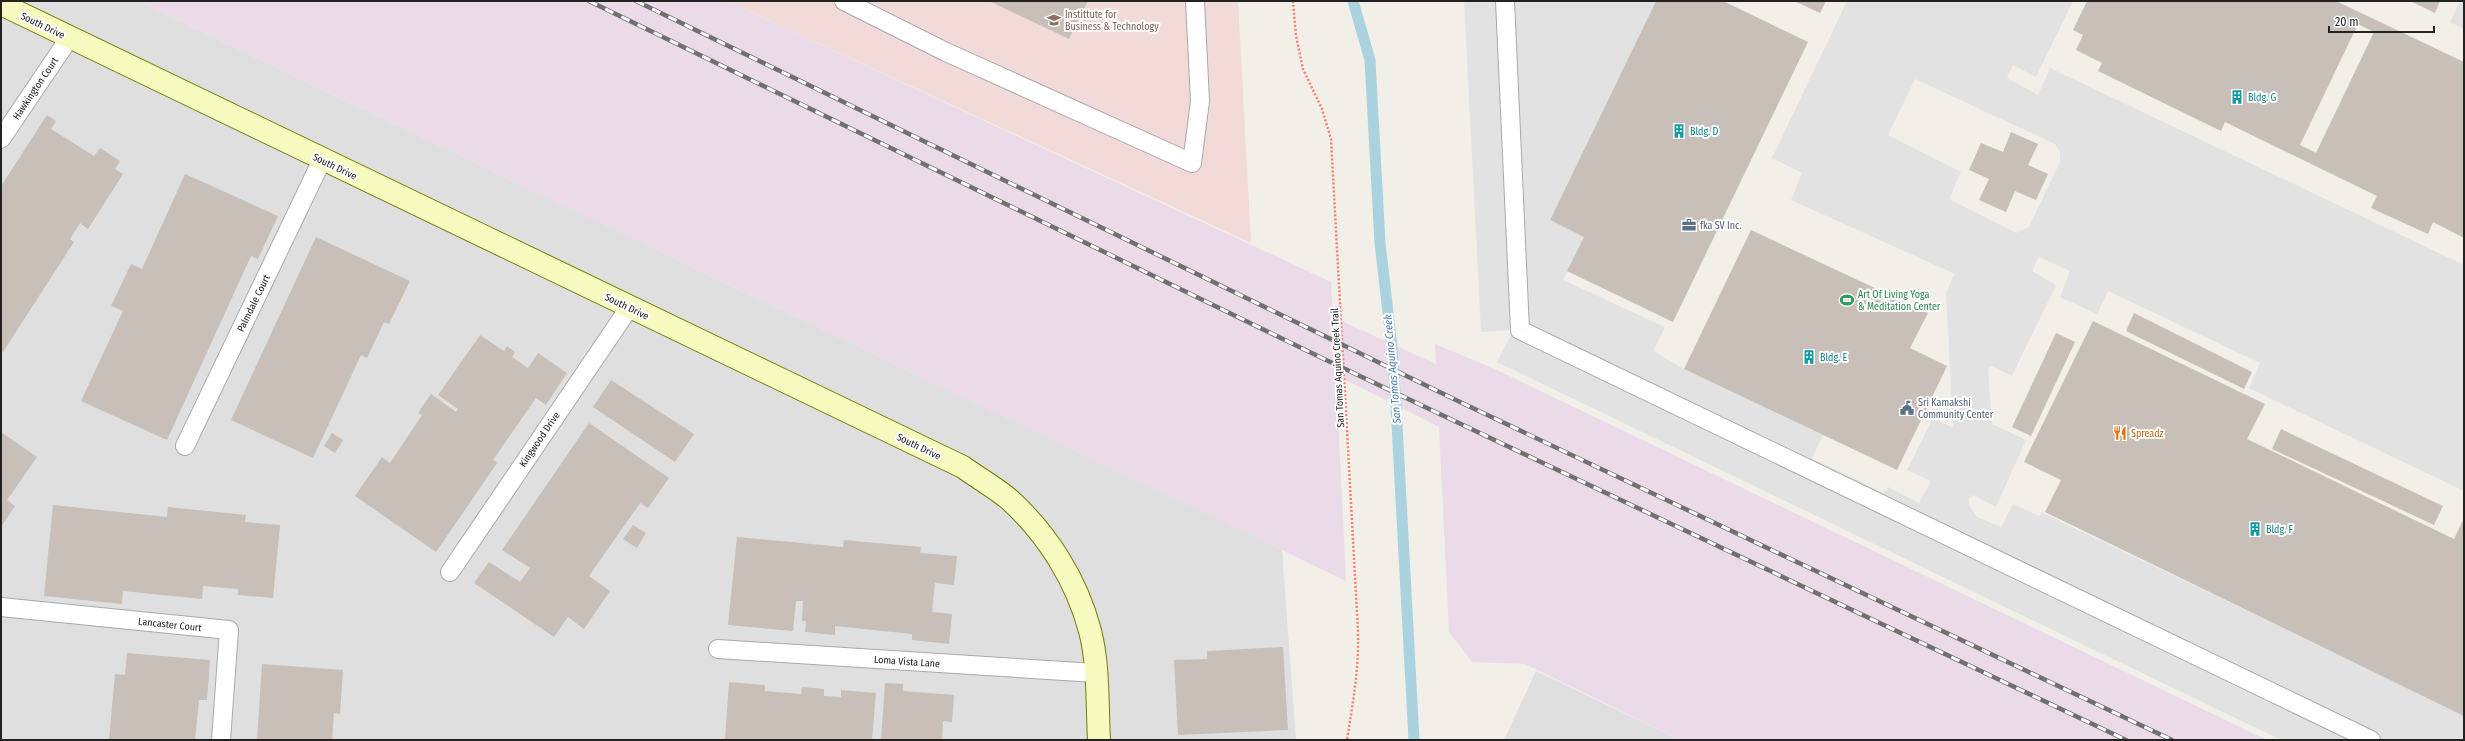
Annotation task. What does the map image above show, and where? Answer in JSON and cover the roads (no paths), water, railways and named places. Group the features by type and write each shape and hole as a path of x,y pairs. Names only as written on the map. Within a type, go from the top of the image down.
{"street":[{"name":"South Drive","path":"1,4 629,308 963,467 1009,500 1046,538 1072,584 1090,631 1096,673 1100,740"}],"lane":[{"path":"844,1 946,52 1192,162 1200,101 1195,1"},
{"path":"1505,1 1520,330 2371,740"},
{"name":"Hawkington Court","path":"1,139 70,37"},
{"name":"Palmdale Court","path":"185,446 322,160"},
{"name":"Kingwood Drive","path":"450,572 629,308"},
{"name":"Lancaster Court","path":"1,607 229,630 221,740"},
{"name":"Loma Vista Lane","path":"718,648 1096,673"}],"waterway":[{"name":"San Tomas Aquino Creek","path":"1353,1 1370,60 1380,243 1392,347 1396,406 1414,740"}],"railway":[{"path":"589,1 1322,358 2126,740"},
{"path":"636,1 1460,402 2172,740"}],"place":[{"name":"Instittute for Business & Technology","path":"1054,20"},
{"name":"Bldg. G","path":"2237,97"},
{"name":"Bldg. D","path":"1679,131"},
{"name":"fka SV Inc.","path":"1689,225"},
{"name":"Art Of Living Yoga & Meditation Center","path":"1847,300"},
{"name":"Bldg. E","path":"1809,357"},
{"name":"Sri Kamakshi Community Center","path":"1907,408"},
{"name":"Spreadz","path":"2120,433"},
{"name":"Bldg. F","path":"2255,529"}]}
